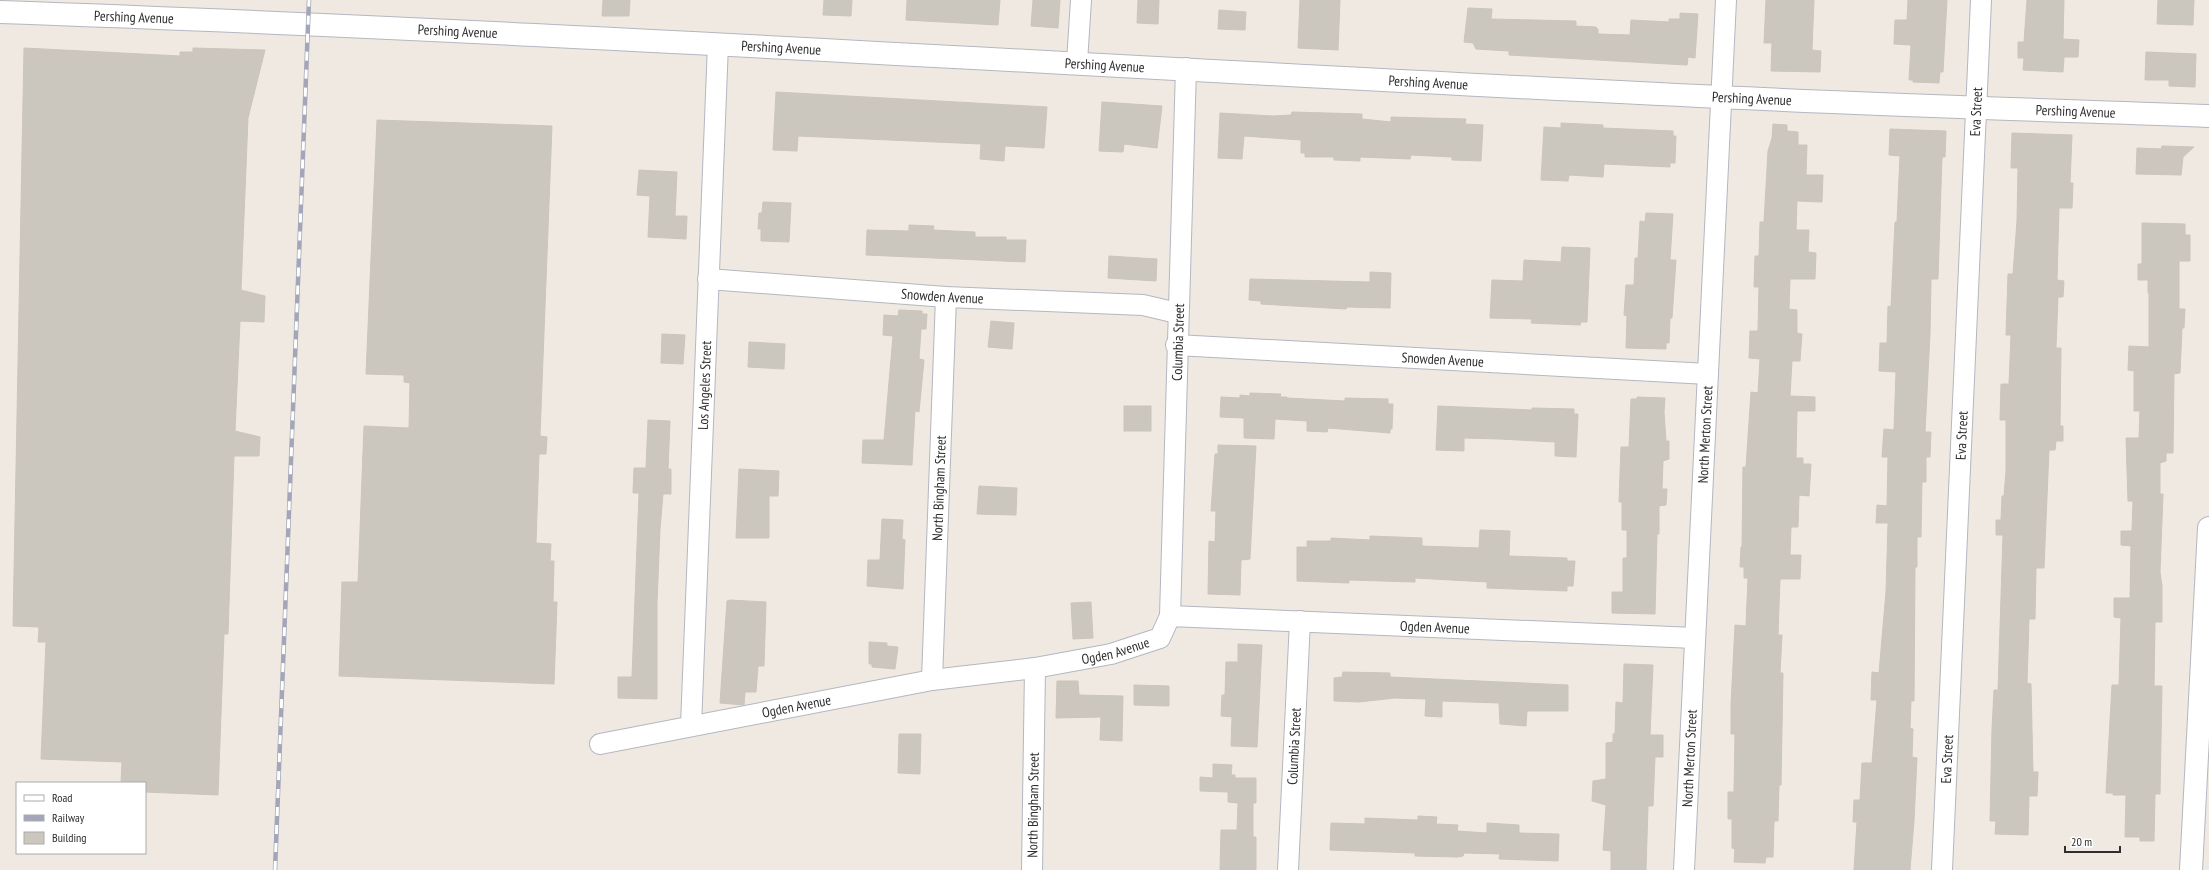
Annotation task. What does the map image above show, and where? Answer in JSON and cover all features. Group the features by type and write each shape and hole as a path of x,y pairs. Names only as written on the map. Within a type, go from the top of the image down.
{"street":[{"path":"1077,62 1081,0"},
{"name":"North Merton Street","path":"1684,870 1726,0"},
{"name":"Eva Street","path":"1942,870 1982,0"},
{"name":"Pershing Avenue","path":"0,12 283,22 1077,62 1722,97 2209,116"},
{"name":"Los Angeles Street","path":"691,726 718,44"},
{"name":"Columbia Street","path":"1170,616 1176,345 1186,68"},
{"name":"Snowden Avenue","path":"708,279 946,297 1143,305 1177,312"},
{"name":"North Bingham Street","path":"932,680 946,297"},
{"name":"Snowden Avenue","path":"1176,345 1708,374"},
{"path":"2191,870 2209,528"},
{"name":"Ogden Avenue","path":"600,744 932,680 1035,668 1111,654 1160,638 1170,616 1695,638"},
{"name":"Columbia Street","path":"1288,870 1300,622"},
{"name":"North Bingham Street","path":"1032,870 1035,668"}],"building":[{"path":"603,0 630,0 629,16 602,16"},
{"path":"824,0 852,0 851,16 823,15"},
{"path":"907,0 1000,0 998,25 906,20"},
{"path":"1033,0 1060,0 1058,28 1031,26"},
{"path":"1138,0 1159,0 1158,24 1137,23"},
{"path":"1300,0 1340,0 1338,50 1298,48"},
{"path":"1766,0 1814,0 1812,50 1821,51 1820,72 1771,71 1772,43 1764,43"},
{"path":"1908,0 1947,0 1943,72 1940,72 1939,83 1913,82 1913,80 1909,80 1911,45 1894,44 1895,20 1907,20"},
{"path":"2027,0 2064,0 2063,39 2079,40 2078,57 2064,57 2063,72 2023,70 2024,58 2018,58 2018,42 2024,42"},
{"path":"2158,0 2194,0 2193,25 2157,24"},
{"path":"1468,8 1492,9 1491,19 1576,21 1576,26 1596,27 1598,29 1598,34 1630,35 1631,20 1669,22 1669,19 1680,19 1680,13 1698,14 1695,58 1688,57 1687,65 1509,55 1509,51 1476,49 1473,43 1464,42"},
{"path":"1219,10 1246,12 1245,30 1218,29"},
{"path":"24,48 180,56 180,52 193,52 193,48 265,50 248,118 241,290 265,296 264,322 240,321 235,431 260,437 259,456 234,456 228,634 224,634 218,795 146,792 146,782 121,782 122,762 41,759 46,642 38,642 39,627 13,626"},
{"path":"2146,52 2196,54 2195,87 2169,86 2169,80 2145,80"},
{"path":"776,92 1047,107 1044,148 1005,146 1004,161 980,159 981,144 798,136 797,151 773,150"},
{"path":"1102,102 1162,106 1157,148 1124,144 1123,152 1099,151"},
{"path":"1292,112 1362,114 1362,119 1391,122 1391,117 1466,119 1465,124 1483,125 1481,161 1452,160 1452,157 1411,155 1410,159 1360,157 1360,161 1334,160 1334,157 1305,157 1305,153 1301,153 1301,140 1244,136 1242,159 1218,158 1220,113 1273,116 1291,115"},
{"path":"377,120 552,126 540,436 547,437 546,454 539,454 536,543 551,544 550,561 554,561 553,602 557,602 554,684 339,676 342,582 358,582 364,426 409,428 410,383 404,382 404,375 366,374"},
{"path":"1561,123 1603,125 1603,128 1673,131 1673,136 1676,136 1675,163 1670,163 1670,167 1604,164 1603,177 1569,175 1568,181 1541,180 1544,127 1561,128"},
{"path":"1773,124 1787,125 1787,131 1798,132 1798,145 1807,145 1806,175 1823,175 1822,202 1797,201 1796,230 1809,230 1808,252 1816,253 1815,279 1790,279 1789,309 1797,310 1797,333 1802,334 1800,361 1792,361 1790,396 1815,397 1815,411 1797,411 1796,458 1803,458 1803,464 1811,464 1809,496 1799,495 1798,527 1791,527 1790,555 1801,555 1800,579 1780,579 1778,635 1782,635 1780,673 1783,673 1781,785 1779,785 1778,821 1774,821 1773,857 1766,857 1765,863 1734,862 1735,849 1732,848 1732,819 1728,819 1728,792 1734,792 1735,734 1731,734 1731,705 1735,625 1746,626 1748,578 1744,578 1744,567 1740,567 1742,547 1743,467 1746,467 1751,392 1758,393 1760,359 1749,358 1750,331 1758,331 1759,287 1754,287 1755,256 1759,256 1760,222 1764,222 1768,151 1772,138"},
{"path":"1890,129 1946,131 1945,157 1942,157 1938,279 1931,279 1925,432 1931,432 1930,457 1926,457 1926,482 1922,482 1921,537 1917,537 1917,567 1915,567 1914,701 1911,701 1910,728 1913,729 1912,757 1917,758 1914,821 1910,870 1854,870 1857,822 1853,822 1854,800 1860,800 1862,763 1872,763 1877,700 1871,700 1872,672 1879,673 1886,592 1888,523 1876,523 1877,505 1887,506 1888,457 1882,457 1884,429 1894,430 1896,372 1879,371 1880,343 1887,343 1888,306 1891,307 1900,156 1889,155"},
{"path":"2012,133 2072,135 2070,183 2073,183 2072,208 2059,208 2057,280 2064,281 2063,297 2058,297 2056,348 2061,348 2060,426 2063,426 2063,441 2056,441 2055,450 2049,450 2044,568 2036,568 2035,619 2029,619 2027,683 2031,684 2033,772 2038,772 2037,796 2029,796 2028,835 1995,834 1996,821 1990,821 1992,729 1994,690 1998,690 2003,535 1996,535 1996,520 2001,520 2002,496 2004,496 2006,471 2006,420 2000,420 2001,384 2009,384 2011,335 2006,335 2008,274 2013,274 2017,221 2018,168 2011,168"},
{"path":"2162,146 2194,147 2183,157 2181,175 2136,174 2137,148 2161,149"},
{"path":"639,170 677,172 675,216 687,216 686,239 648,237 650,196 637,195"},
{"path":"763,202 791,203 789,242 761,241 761,229 758,229 759,213 762,213"},
{"path":"1646,213 1673,214 1670,260 1676,260 1672,318 1670,318 1669,343 1666,343 1666,349 1626,348 1627,316 1624,315 1626,285 1634,285 1635,258 1638,258 1640,221 1645,222"},
{"path":"2142,223 2185,224 2185,235 2190,235 2190,261 2179,261 2179,309 2185,309 2184,328 2182,328 2180,373 2174,374 2173,453 2166,453 2166,461 2160,463 2160,494 2163,494 2160,572 2162,586 2162,622 2155,622 2154,686 2162,686 2160,794 2155,794 2154,841 2140,841 2140,837 2125,837 2126,795 2113,795 2113,793 2106,793 2112,685 2119,685 2121,618 2114,617 2114,598 2130,598 2131,546 2121,545 2121,531 2132,531 2133,501 2128,501 2126,438 2139,438 2140,411 2134,411 2134,371 2128,370 2129,346 2149,347 2148,280 2138,280 2138,264 2142,264"},
{"path":"909,225 934,226 933,230 975,232 975,237 1006,237 1006,240 1026,240 1025,262 866,255 867,230 909,231"},
{"path":"1562,247 1590,248 1587,322 1581,322 1580,325 1531,323 1532,319 1490,318 1492,280 1523,281 1524,260 1561,262"},
{"path":"1109,256 1157,259 1156,281 1108,278"},
{"path":"1370,272 1391,273 1390,308 1347,307 1346,309 1261,304 1261,301 1249,300 1250,279 1370,282"},
{"path":"899,310 922,311 922,314 927,314 926,329 921,329 919,359 924,360 919,412 915,411 912,465 862,463 863,440 884,440 893,336 883,335 884,315 898,316"},
{"path":"991,321 1014,323 1012,349 988,347"},
{"path":"662,334 685,335 683,364 661,363"},
{"path":"749,342 785,344 784,369 748,367"},
{"path":"1250,393 1281,394 1280,397 1287,398 1345,401 1345,398 1388,399 1388,404 1393,404 1392,429 1390,429 1390,433 1328,428 1327,432 1307,431 1307,421 1275,419 1274,439 1244,438 1244,418 1220,417 1221,397 1240,398 1240,395 1250,396"},
{"path":"1637,397 1665,398 1664,412 1666,441 1669,441 1669,459 1663,461 1662,489 1667,489 1666,505 1659,506 1655,614 1612,613 1612,592 1623,592 1623,558 1627,558 1627,530 1622,530 1622,502 1619,502 1621,447 1629,447 1631,399 1637,399"},
{"path":"1124,406 1151,406 1151,431 1124,431"},
{"path":"1438,406 1532,410 1532,408 1574,409 1574,414 1578,414 1576,457 1555,456 1555,442 1500,439 1464,438 1464,451 1436,450"},
{"path":"648,420 670,421 668,469 671,469 671,494 663,494 660,529 657,603 657,699 618,698 618,677 632,677 639,493 633,493 634,468 646,468"},
{"path":"1218,445 1256,446 1250,559 1241,560 1240,595 1208,594 1209,541 1215,542 1216,511 1211,511 1215,454 1218,454"},
{"path":"739,469 779,471 778,496 769,496 769,538 736,538"},
{"path":"979,486 1017,488 1016,515 977,514"},
{"path":"882,519 903,520 902,539 905,540 903,589 867,586 868,560 880,560"},
{"path":"1480,530 1510,531 1509,556 1567,558 1567,561 1575,561 1573,586 1567,586 1567,591 1487,588 1487,582 1415,578 1415,582 1349,580 1349,583 1297,581 1297,547 1307,547 1307,541 1331,541 1331,538 1370,540 1370,536 1422,538 1422,546 1479,548"},
{"path":"727,601 766,602 764,666 758,666 756,692 745,692 744,705 720,703"},
{"path":"1091,602 1093,638 1073,639 1071,603"},
{"path":"869,642 887,643 887,646 898,647 895,669 872,667 872,664 869,664"},
{"path":"1238,644 1262,645 1257,747 1231,746 1232,717 1221,716 1222,695 1225,695 1226,662 1238,662"},
{"path":"1624,664 1653,665 1650,735 1663,735 1663,757 1655,757 1653,806 1648,806 1646,870 1611,870 1611,851 1603,850 1606,805 1592,801 1593,781 1606,779 1606,743 1613,742 1613,734 1615,734 1616,702 1623,703"},
{"path":"1343,672 1390,673 1390,677 1568,685 1568,711 1527,711 1526,726 1500,724 1499,703 1442,701 1442,717 1425,716 1426,699 1395,698 1359,702 1334,701 1334,678 1342,677"},
{"path":"1057,681 1078,681 1079,695 1123,696 1122,741 1100,740 1101,717 1056,718"},
{"path":"1134,685 1169,686 1169,706 1134,705"},
{"path":"899,734 921,734 920,774 898,773"},
{"path":"1213,764 1232,765 1231,775 1235,775 1235,778 1256,778 1256,803 1253,803 1253,837 1256,837 1256,870 1220,870 1221,830 1237,830 1238,803 1228,802 1228,792 1200,791 1200,777 1213,778"},
{"path":"1418,816 1437,817 1436,824 1458,825 1457,831 1487,833 1487,823 1519,825 1519,833 1559,834 1558,861 1499,859 1500,854 1464,853 1463,856 1458,857 1415,856 1415,853 1330,850 1331,823 1365,824 1365,818 1418,820"}],"railway":[{"path":"275,870 309,0"}]}
